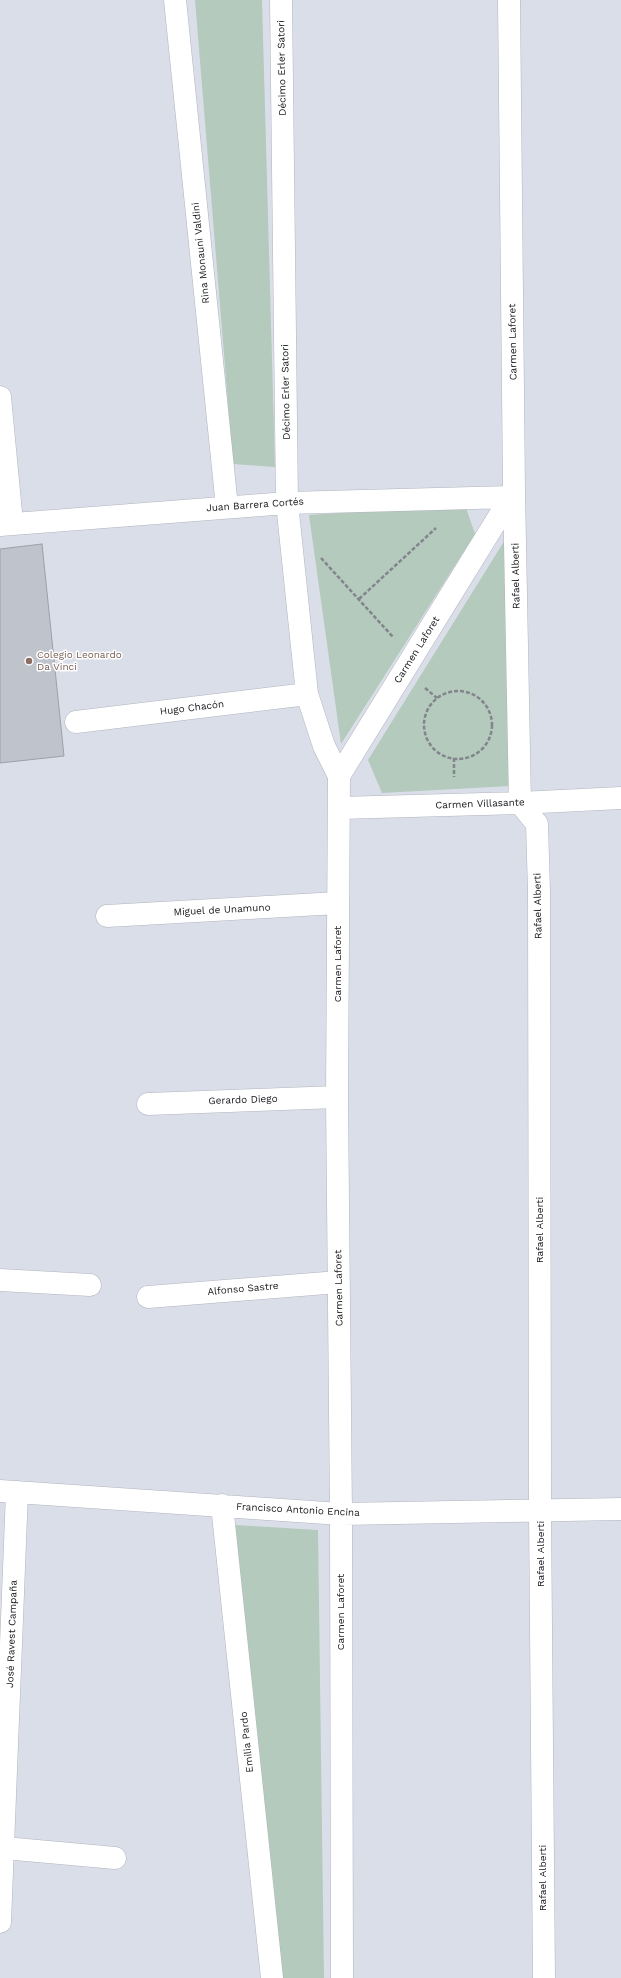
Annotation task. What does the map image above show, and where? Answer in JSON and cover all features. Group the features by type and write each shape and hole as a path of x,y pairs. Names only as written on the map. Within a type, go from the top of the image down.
{"street":[{"name":"Rina Monauni Valdini","path":"175,0 227,507"},
{"name":"Décimo Erler Satori","path":"281,0 288,512 307,694 324,746 339,776"},
{"name":"Carmen Laforet","path":"342,1978 341,1514 337,1097 339,776 513,493 509,0"},
{"path":"0,397 6,524"},
{"name":"Juan Barrera Cortés","path":"6,524 227,507 288,512 513,493"},
{"name":"Rafael Alberti","path":"513,493 520,803 537,824 539,891 540,1511 544,1978"},
{"name":"Hugo Chacón","path":"76,722 307,694"},
{"name":"Carmen Villasante","path":"339,808 520,803 621,798"},
{"name":"Miguel de Unamuno","path":"107,916 338,904"},
{"name":"Gerardo Diego","path":"148,1104 337,1097"},
{"path":"0,1280 90,1284"},
{"name":"Alfonso Sastre","path":"148,1297 339,1282"},
{"name":"Francisco Antonio Encina","path":"8,1491 341,1514 621,1509"},
{"name":"José Ravest Campaña","path":"0,1922 4,1848 8,1491"},
{"name":"Emilia Pardo","path":"222,1505 272,1978"},
{"path":"4,1848 115,1858"}],"path":[{"path":"359,599 468,498"},
{"path":"288,512 359,599 412,658"},
{"path":"452,691 463,691 474,695 482,701 489,710 492,721 491,733 487,743 479,751 458,759 447,757 437,752 429,744 425,733 424,722 426,711 432,702 441,695 452,691"}],"green space":[{"path":"195,0 262,0 275,467 233,464"},
{"path":"465,505 475,534 341,744 309,515"},
{"path":"508,535 510,786 382,793 368,760"},
{"path":"235,1525 318,1530 324,1978 281,1978"}],"building":[{"name":"Colegio Leonardo Da Vinci","path":"42,544 64,756 0,763 0,549"}],"place":[{"name":"Colegio Leonardo Da Vinci","path":"29,661"}]}
